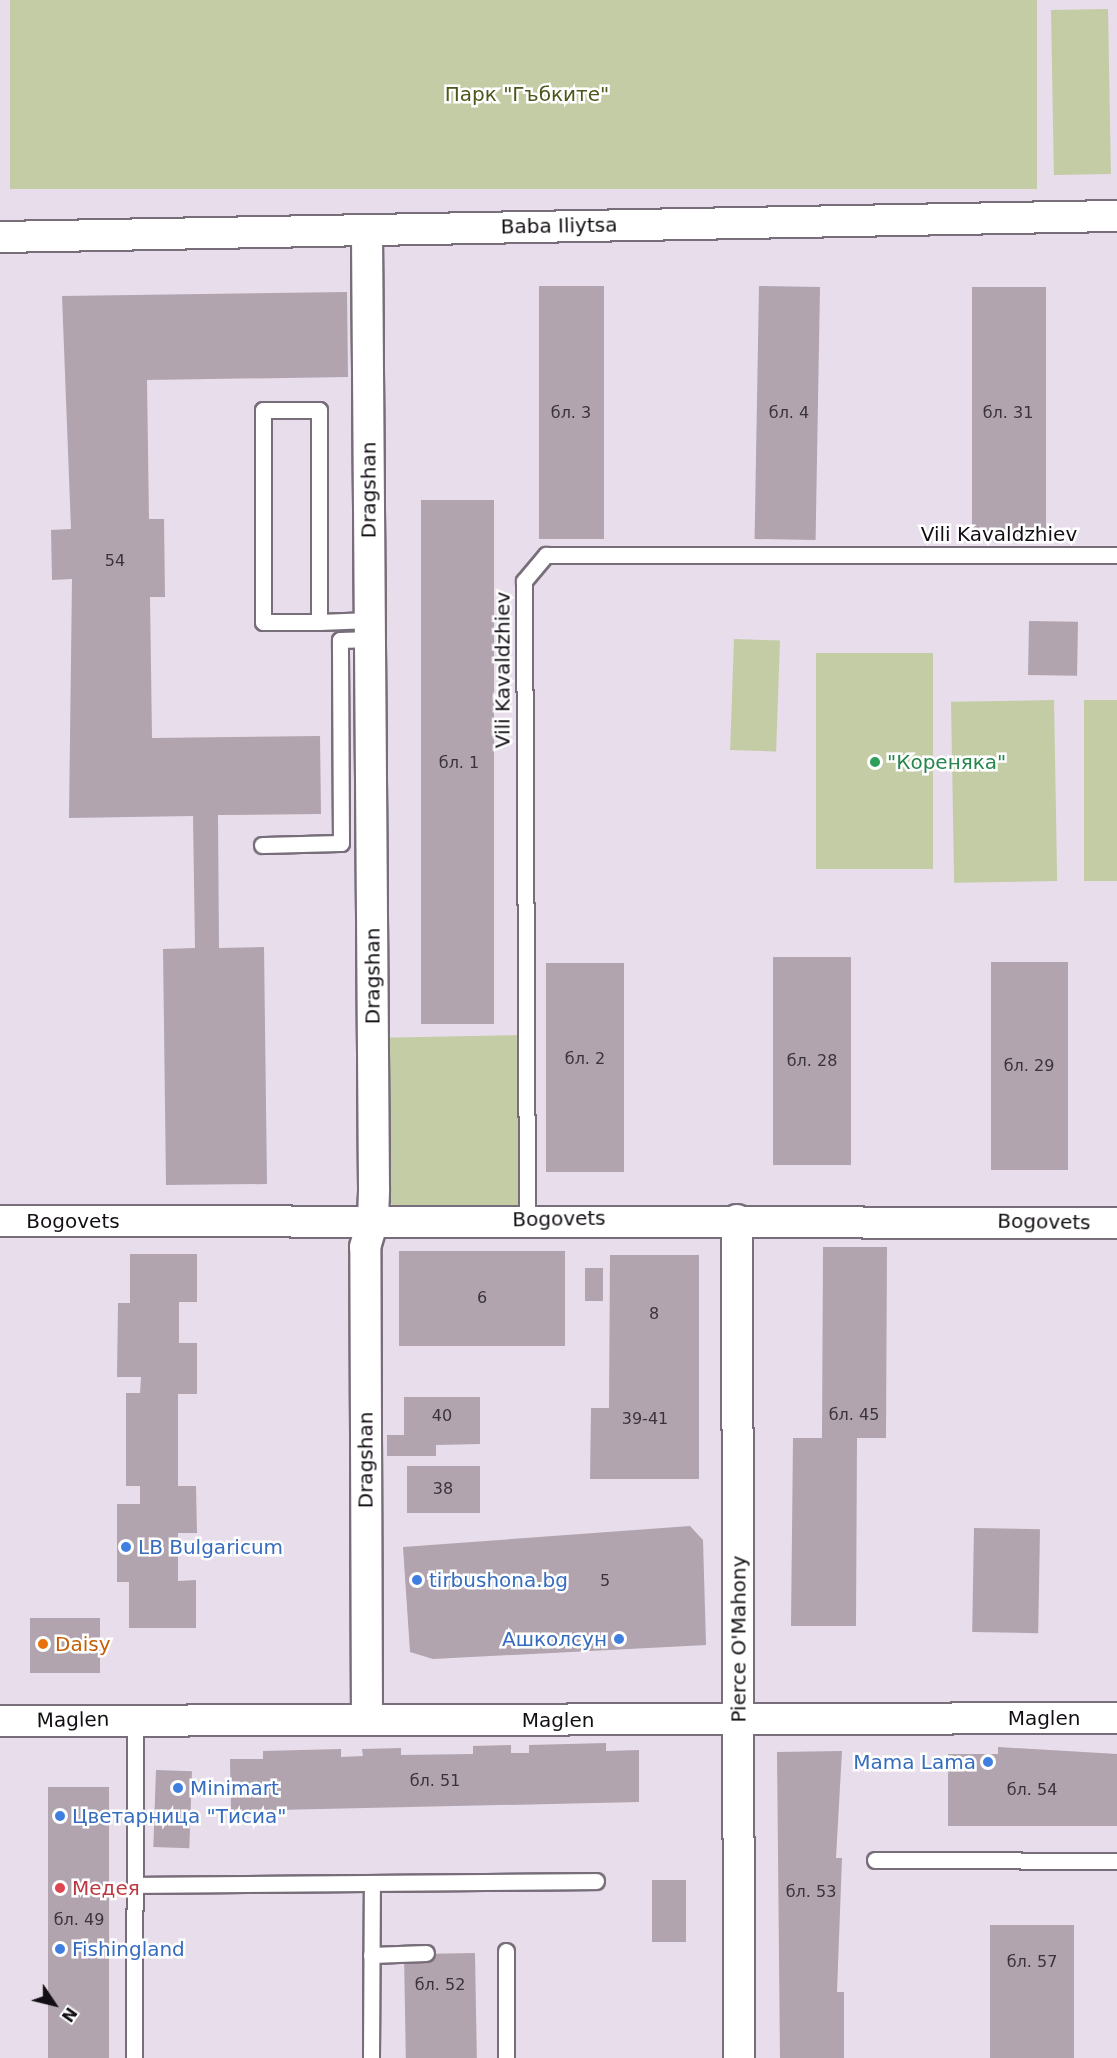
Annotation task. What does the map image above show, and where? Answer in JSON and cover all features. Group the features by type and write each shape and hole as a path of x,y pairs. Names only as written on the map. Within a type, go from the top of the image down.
{"street":[{"name":"Baba Iliytsa","path":"0,237 1117,216"},
{"name":"Dragshan","path":"367,230 373,1220 365,1247 367,1720"},
{"name":"Bogovets","path":"0,1221 737,1220 1117,1223"},
{"name":"Pierce O'Mahony","path":"737,1220 739,2058"},
{"name":"Maglen","path":"0,1721 1117,1718"}],"lane":[{"path":"319,622 319,410 263,410 263,622 319,622 371,629"},
{"name":"Vili Kavaldzhiev","path":"527,1220 524,581 546,555 1117,555"},
{"path":"262,845 341,843 340,640 371,629"},
{"path":"134,2058 135,1720"},
{"path":"875,1860 1117,1862"},
{"path":"135,1885 596,1881"},
{"path":"370,2058 372,1883"},
{"path":"506,1951 506,2058"},
{"path":"371,1955 426,1953"}],"green space":[{"name":"Парк \"Гъбките\"","path":"10,0 1037,0 1037,189 10,189"},
{"path":"1108,9 1111,174 1054,175 1051,10"},
{"path":"734,639 780,641 776,752 730,750"},
{"name":"\"Кореняка\"","path":"816,653 933,653 933,869 816,869"},
{"path":"1054,700 1057,881 954,883 951,702"},
{"path":"1084,700 1117,700 1117,881 1084,881"},
{"path":"525,1035 527,1220 412,1221 374,1189 373,1038"}],"building":[{"path":"539,286 604,286 604,539 539,539"},
{"path":"759,286 820,287 816,540 755,539"},
{"path":"972,287 1046,287 1046,539 972,539"},
{"path":"347,292 348,377 147,380 149,519 164,519 165,597 150,597 152,738 320,736 321,814 218,815 219,948 264,947 267,1184 166,1185 163,949 195,948 193,816 69,818 72,579 52,580 51,530 71,529 62,296"},
{"path":"421,500 494,500 494,1024 421,1024"},
{"path":"1029,621 1078,622 1077,676 1028,675"},
{"path":"773,957 851,957 851,1165 773,1165"},
{"path":"991,962 1068,962 1068,1170 991,1170"},
{"path":"546,963 624,963 624,1172 546,1172"},
{"path":"823,1247 887,1247 886,1438 857,1438 856,1626 791,1626 793,1438 822,1438"},
{"path":"399,1251 565,1251 565,1346 399,1346"},
{"path":"130,1254 197,1254 197,1302 179,1302 179,1343 197,1343 197,1394 178,1394 178,1486 196,1486 197,1533 178,1533 178,1581 196,1580 196,1628 129,1628 129,1582 117,1582 117,1504 140,1504 140,1486 126,1486 126,1393 140,1393 141,1377 117,1377 118,1303 130,1303"},
{"path":"610,1255 699,1255 699,1479 590,1479 591,1408 609,1408"},
{"path":"585,1268 603,1268 603,1301 585,1301"},
{"path":"404,1397 480,1397 480,1444 436,1445 436,1456 387,1456 387,1435 404,1435"},
{"path":"407,1466 480,1466 480,1513 407,1513"},
{"path":"690,1526 703,1540 706,1645 433,1659 410,1652 403,1547"},
{"path":"974,1528 1040,1529 1038,1633 972,1632"},
{"path":"30,1618 100,1618 100,1673 30,1673"},
{"path":"606,1743 606,1751 639,1750 639,1802 231,1811 230,1759 263,1759 263,1751 341,1749 341,1757 363,1756 362,1749 401,1748 401,1755 473,1754 473,1746 511,1745 511,1753 529,1753 529,1745"},
{"path":"998,1747 1117,1754 1117,1826 948,1826 948,1754 998,1754"},
{"path":"842,1751 836,1858 842,1858 837,1992 844,1992 844,2058 780,2058 777,1752"},
{"path":"156,1770 192,1771 189,1848 153,1847"},
{"path":"48,1787 109,1787 109,2058 48,2058"},
{"path":"652,1880 686,1880 686,1942 652,1942"},
{"path":"990,1925 1074,1925 1074,2058 990,2058"},
{"path":"475,1953 477,2058 406,2058 404,1954"}],"place":[{"name":"\"Кореняка\"","path":"875,762"},
{"name":"LB Bulgaricum","path":"126,1547"},
{"name":"tirbushona.bg","path":"417,1580"},
{"name":"Ашколсун","path":"619,1639"},
{"name":"Daisy","path":"43,1644"},
{"name":"Mama Lama","path":"988,1762"},
{"name":"Minimart","path":"178,1788"},
{"name":"Цветарница \"Тисиа\"","path":"60,1816"},
{"name":"Медея","path":"60,1888"},
{"name":"Fishingland","path":"60,1949"}]}
